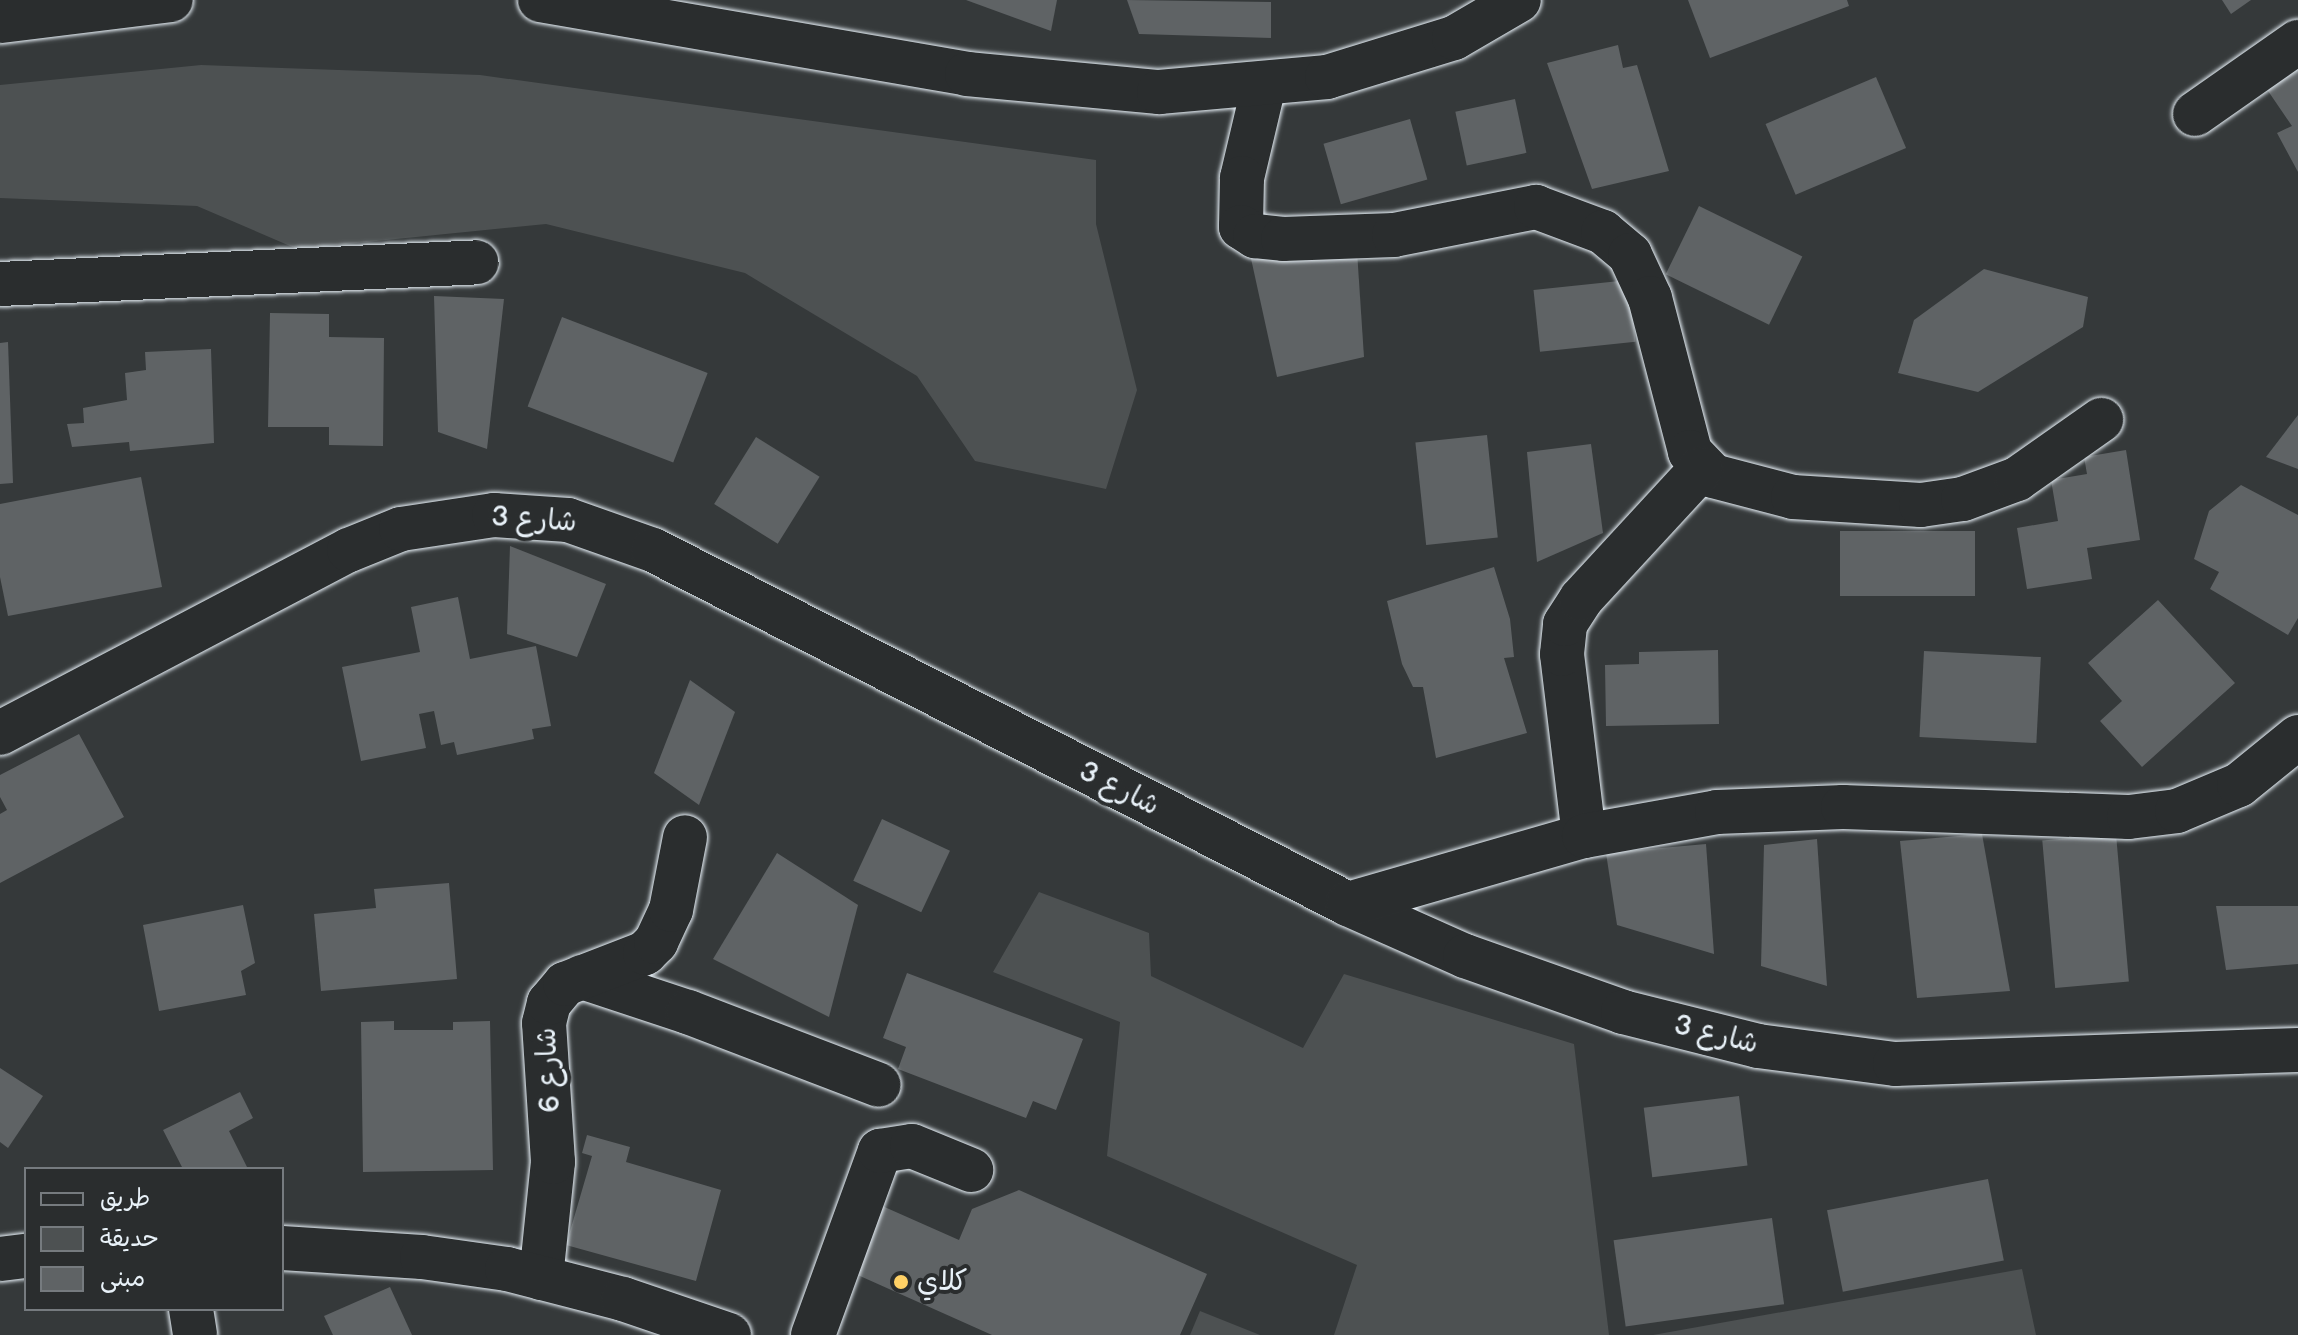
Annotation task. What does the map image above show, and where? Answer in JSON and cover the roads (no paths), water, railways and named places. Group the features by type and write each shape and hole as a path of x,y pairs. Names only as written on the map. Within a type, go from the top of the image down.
{"main road":[{"path":"0,21 171,0"},
{"path":"540,0 967,74 1078,87 1159,92 1327,77 1454,38 1519,0"},
{"path":"2195,114 2298,42"},
{"path":"1264,85 1242,178 1241,227 1255,236 1283,239 1394,235 1536,207 1603,232 1630,255 1650,298 1690,452 1701,469 1736,484 1793,497 1921,505 1963,499 2017,479 2101,420"},
{"path":"0,284 476,262"},
{"path":"1584,836 1562,654 1565,624 1581,599 1701,469"},
{"name":"شارع 3","path":"0,733 334,558 401,529 494,515 568,520 594,525 653,550 1348,904 1465,956 1623,1012 1821,1057 1970,1066 2298,1050"},
{"path":"1348,904 1584,836 1717,812 1784,807 2100,817 2177,811 2239,785 2298,737"},
{"name":"شارع 6","path":"541,1278 553,1162 545,1014 559,989 645,953 656,942 671,910 685,837"},
{"path":"582,977 879,1085"},
{"path":"813,1335 880,1151 912,1146 971,1170"},
{"path":"284,1248 422,1257 541,1278 623,1299 729,1335"},
{"path":"0,1259 24,1256"},
{"path":"191,1311 195,1335"}],"place":[{"name":"كلاي","path":"901,1282"}]}
